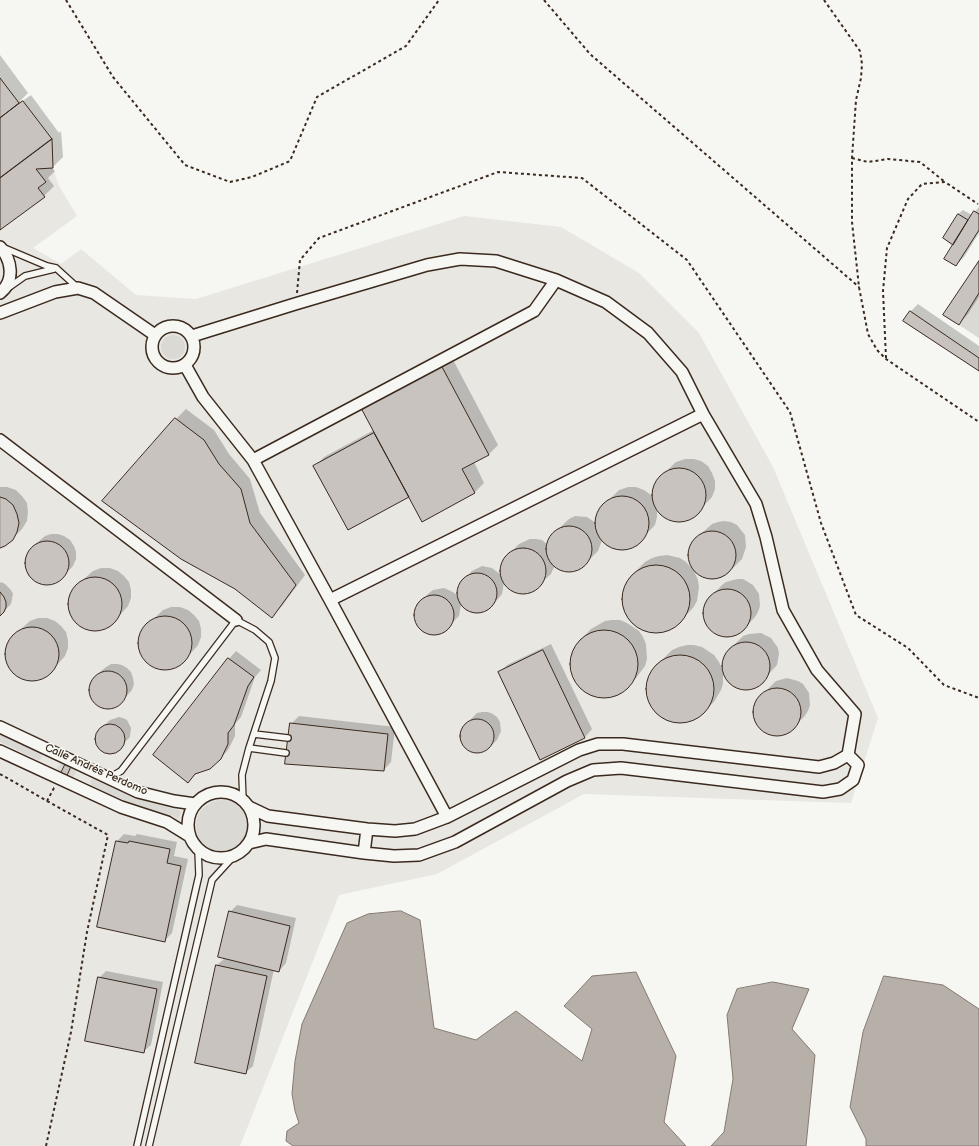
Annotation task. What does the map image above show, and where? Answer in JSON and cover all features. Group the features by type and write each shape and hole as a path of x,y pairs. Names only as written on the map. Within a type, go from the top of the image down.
{"street":[{"path":"0,247 6,253 10,263 11,273 8,283 1,292"},
{"path":"192,336 427,265 460,259 496,261 556,280 606,302 648,333 682,372 703,414 756,504 766,537 783,610 817,670 856,714 848,755 834,763 819,767 623,744 598,744 579,750 447,817 415,829 395,831 368,829 268,816 246,804 234,795 218,792 203,797 195,804 189,813 187,824 188,835 192,843 198,850 214,858 224,859 233,857 242,851 249,843 253,834 254,825 252,816 246,804"},
{"path":"253,460 534,311 556,280"},
{"path":"0,314 55,292 78,288 94,294 155,335"},
{"path":"174,326 181,327 192,336 194,342 193,355 185,365 180,368 166,368 160,365 156,360 153,354 152,341 160,330 174,326"},
{"path":"185,365 203,397 253,460 447,817"},
{"path":"330,600 703,414"},
{"path":"0,440 236,620"},
{"name":"Calle Andrés Perdomo","path":"0,727 138,792 174,801 195,804"},
{"name":"Calle Andrés Perdomo","path":"0,751 120,807 167,822 188,835"},
{"path":"249,843 266,839 364,853 394,856 419,855 455,842 567,781 593,770 621,768 823,792 840,789 853,780 858,766 848,755"},
{"path":"364,853 368,829"}],"lane":[{"path":"0,247 47,266 56,268 78,288"},
{"path":"1,292 25,276 56,268"},
{"path":"109,778 121,771 236,620 255,630 269,642 275,658 271,681 249,748 242,775 246,804"},
{"path":"254,734 288,738"},
{"path":"249,748 286,753"},
{"path":"137,1146 199,876 198,850"},
{"path":"149,1146 212,880 233,857"}],"path":[{"path":"66,0 113,77 185,165 230,182 252,178 290,160 317,97 406,46 439,0"},
{"path":"544,0 590,54 859,287"},
{"path":"824,0 860,51 862,64 861,78 856,100 852,158 852,222 859,287 868,334 877,350 886,359 979,422"},
{"path":"852,158 868,162 888,159 920,162 945,182 978,204"},
{"path":"886,359 883,291 887,248 908,199 922,184 945,182"},
{"path":"0,774 108,835 87,932 71,1032 46,1146"},
{"path":"47,801 54,788 60,791"}],"shaded area":[{"path":"0,78 19,103 23,101 52,139 53,168 59,186 77,216 33,248 61,264 81,249 136,295 196,299 464,216 561,227 639,273 699,333 773,467 878,718 851,803 584,794 437,874 339,895 240,1146 0,1146"},
{"path":"979,293 979,338 959,325"},
{"path":"173,335 181,339 185,347 181,355 173,359 165,355 161,347 165,339"},
{"path":"0,735 41,754 41,759 38,760 0,742"},
{"path":"62,762 76,769 73,777 70,779 58,774 57,768"},
{"path":"94,779 132,797 181,811 179,819 126,802 91,785 91,780"},
{"path":"222,800 232,802 240,808 246,816 248,826 246,836 240,844 232,850 222,852 212,850 204,844 198,836 196,826 198,816 204,808 212,802"},
{"path":"401,911 420,920 434,1028 476,1040 516,1011 582,1061 592,1029 564,1006 592,976 636,972 676,1056 664,1122 686,1146 293,1146 286,1141 287,1131 299,1123 292,1094 295,1061 302,1024 347,923 368,914"},
{"path":"884,976 943,985 979,1009 979,1146 866,1146 866,1139 850,1107 863,1032"},
{"path":"773,982 809,989 792,1029 815,1055 806,1146 711,1146 724,1132 733,1079 727,1015 737,989"}],"building":[{"path":"0,78 19,103 0,118"},
{"path":"23,101 52,139 0,178 0,118"},
{"path":"52,139 53,168 36,169 46,182 38,188 45,197 0,230 0,178"},
{"path":"974,211 979,214 979,230 956,266 944,259"},
{"path":"958,214 968,220 953,245 943,238"},
{"path":"979,261 979,293 959,325 943,315"},
{"path":"910,311 979,358 979,371 903,321"},
{"path":"441,365 489,455 462,469 475,493 422,522 361,408"},
{"path":"175,418 204,440 219,464 241,489 250,523 296,585 272,618 235,589 181,559 102,501"},
{"path":"374,433 409,497 348,530 313,466"},
{"path":"679,468 689,470 698,476 704,485 706,495 704,505 698,514 689,520 679,522 669,520 660,514 654,505 652,495 654,485 660,476 669,470"},
{"path":"622,496 632,498 641,504 647,513 649,523 647,533 641,542 632,548 622,550 612,548 603,542 597,533 595,523 597,513 603,504 612,498"},
{"path":"0,497 6,499 13,505 19,523 13,540 0,548"},
{"path":"565,526 573,526 582,530 588,536 592,549 588,562 582,568 573,572 565,572 556,568 550,562 546,553 546,545 550,536 556,530"},
{"path":"707,531 717,531 726,535 732,541 735,546 735,564 726,575 717,579 707,579 698,575 692,569 688,560 688,550 692,541 698,535"},
{"path":"43,541 51,541 56,542 63,547 68,554 68,572 63,579 56,584 43,585 35,582 28,575 25,567 25,559 28,551 35,544"},
{"path":"519,548 527,548 536,552 542,558 546,571 542,584 536,590 527,594 519,594 510,590 504,584 500,575 500,567 504,558 510,552"},
{"path":"649,565 663,565 675,571 684,580 690,592 688,612 680,623 669,631 663,633 649,633 643,631 632,623 624,612 622,606 622,592 624,586 632,575 643,567"},
{"path":"481,573 488,576 494,582 497,593 496,601 488,610 481,613 473,613 466,610 458,601 457,589 460,582 469,574"},
{"path":"95,577 105,579 114,585 120,594 122,604 120,614 114,623 105,629 95,631 85,629 76,623 70,614 68,604 70,594 76,585 85,579"},
{"path":"722,589 732,589 744,596 751,608 751,618 744,630 732,637 722,637 714,633 707,626 703,618 703,608 707,600 714,593"},
{"path":"0,592 6,602 6,607 0,616"},
{"path":"430,595 438,595 445,598 451,604 454,615 451,626 445,632 438,635 430,635 423,632 417,626 414,619 414,611 417,604 423,598"},
{"path":"165,616 175,618 184,624 190,633 192,643 190,653 184,662 175,668 165,670 155,668 146,662 140,653 138,643 140,633 146,624 155,618"},
{"path":"32,627 42,629 51,635 57,644 59,654 57,664 51,673 42,679 32,681 22,679 13,673 7,664 5,654 7,644 13,635 22,629"},
{"path":"597,630 611,630 623,635 633,645 638,657 638,671 633,683 623,693 611,698 597,698 585,693 575,683 570,671 570,657 575,645 585,635"},
{"path":"741,642 751,642 763,649 770,661 770,671 763,683 751,690 741,690 733,686 726,679 722,671 722,661 726,653 733,646"},
{"path":"543,650 585,738 540,760 498,672"},
{"path":"673,655 687,655 699,661 708,670 714,682 712,702 704,713 693,721 687,723 673,723 667,721 656,713 648,702 646,696 646,682 648,676 656,665 667,657"},
{"path":"228,658 254,677 248,686 234,725 228,733 228,744 221,759 210,769 195,774 188,783 153,755"},
{"path":"108,671 118,674 124,680 127,690 124,700 118,706 108,709 98,706 92,700 89,690 92,680 98,674"},
{"path":"772,688 782,688 794,695 801,707 801,717 794,729 782,736 772,736 764,732 757,725 753,717 753,707 757,699 764,692"},
{"path":"480,719 487,721 492,726 494,736 492,746 487,751 474,753 467,751 462,746 460,733 462,726 467,721"},
{"path":"290,723 388,734 384,771 285,764"},
{"path":"110,724 120,729 125,739 120,749 110,754 100,749 95,739 100,729"},
{"path":"67,761 72,764 66,778 60,775"},
{"path":"116,841 128,843 129,841 170,849 167,863 181,866 165,942 97,927"},
{"path":"229,911 290,926 279,972 218,957"},
{"path":"216,965 267,976 246,1074 195,1063"},
{"path":"98,977 157,989 144,1053 85,1041"}]}
